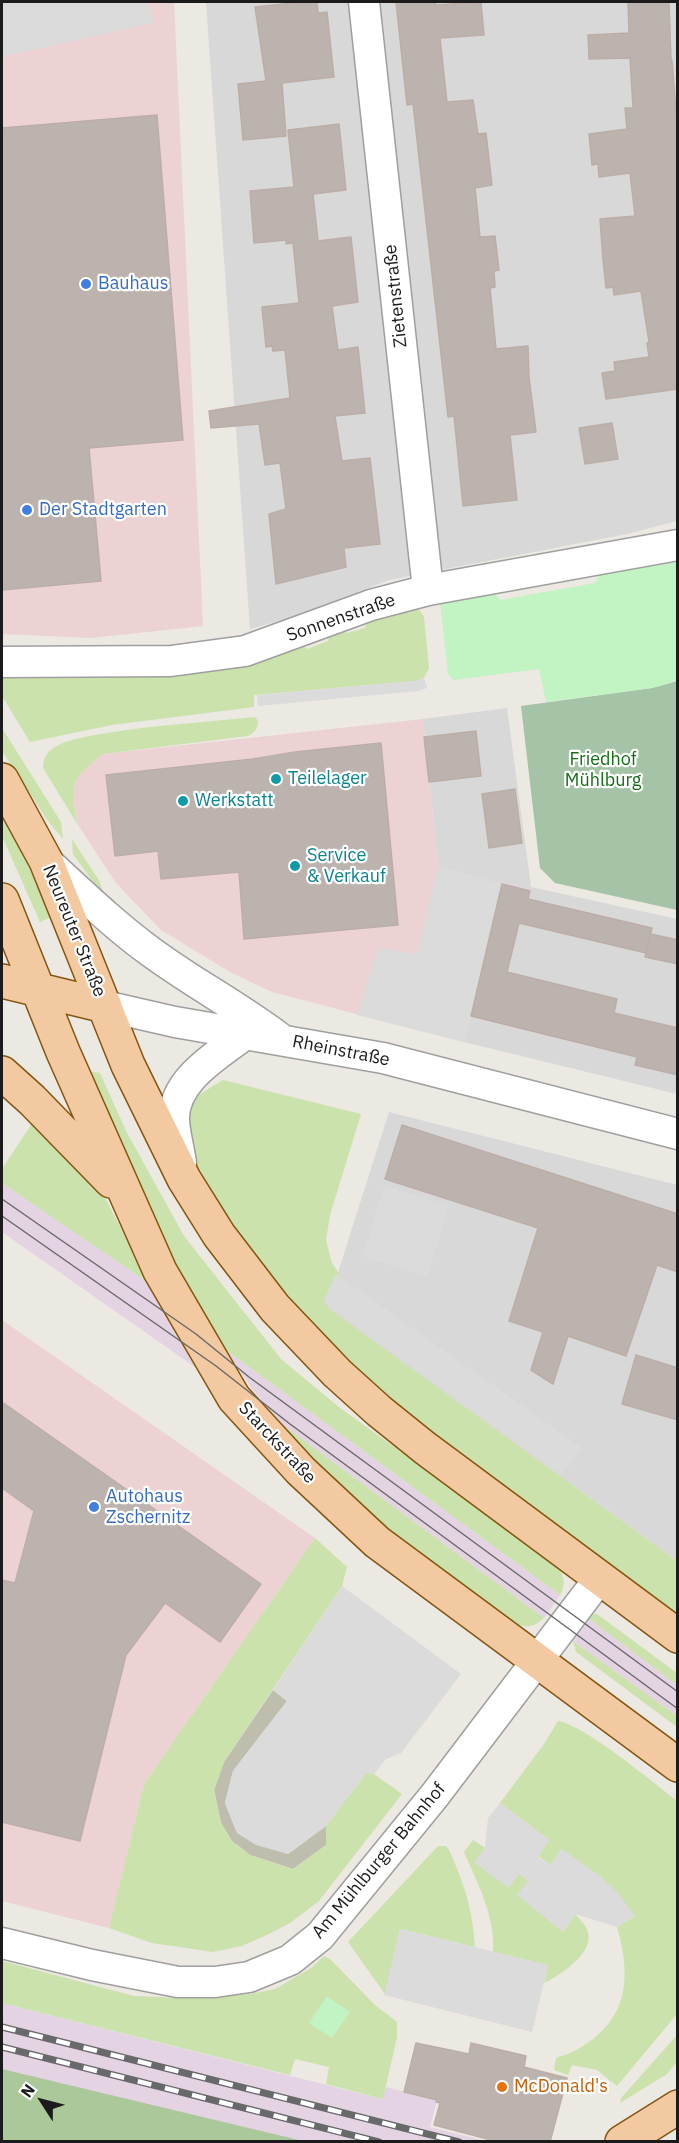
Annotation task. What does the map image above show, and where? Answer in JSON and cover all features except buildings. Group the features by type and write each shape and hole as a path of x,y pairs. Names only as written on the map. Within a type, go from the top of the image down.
{"main road":[{"name":"Neureuter Straße","path":"2,780 46,861 137,1086 184,1179"},
{"path":"2,900 38,990"},
{"name":"Rheinstraße","path":"2,981 105,1006"},
{"name":"Starckstraße","path":"38,990 160,1270 234,1398 301,1471 377,1542 678,1765"},
{"path":"2,1073 128,1199"},
{"path":"184,1179 219,1235 275,1308 337,1372 425,1448 678,1636"},
{"path":"622,2142 678,2107"}],"street":[{"name":"Zietenstraße","path":"364,2 428,590"},
{"name":"Sonnenstraße","path":"2,662 171,661 245,651 371,605 428,590 678,545"},
{"path":"46,861 149,951 189,979 252,1017 284,1041"},
{"name":"Rheinstraße","path":"105,1006 244,1035 383,1058 678,1134"},
{"path":"184,1179 174,1120 177,1102 185,1083 244,1035"},
{"name":"Am Mühlburger Bahnhof","path":"2,1943 92,1965 178,1982 215,1982 249,1977 290,1960 320,1936 435,1795 599,1579"}],"shaded area":[{"path":"2,2 174,2 203,626 91,638 2,634"},
{"path":"2,2 149,2 153,23 2,57"},
{"path":"206,2 677,2 677,521 627,534 389,580 299,615 250,629"},
{"path":"424,678 427,688 418,691 258,706 257,695 416,681"},
{"path":"507,708 531,887 677,919 677,1094 464,1042 483,966 438,866 423,719"},
{"path":"423,719 438,866 502,884 464,1042 272,992 230,972 161,930 116,883 78,825 72,794 76,780 86,767 103,754"},
{"path":"438,866 502,884 464,1042 357,1015 378,948 417,954"},
{"path":"389,1112 677,1185 677,1561 327,1307"},
{"path":"2,1183 150,1284 202,1372 2,1232"},
{"path":"384,1186 448,1205 428,1276 363,1257"},
{"path":"336,1274 582,1448 561,1475 323,1302"},
{"path":"2,1320 315,1538 144,1784 109,1928 2,1901"},
{"path":"226,1350 560,1595 544,1618 283,1425 252,1389"},
{"path":"342,1586 461,1674 401,1753 386,1759 374,1774 366,1773 326,1826 288,1854 256,1845 237,1833 225,1802 233,1771 287,1701 273,1690"},
{"path":"589,1619 677,1685 677,1716 573,1641"},
{"path":"273,1690 287,1701 233,1771 225,1803 237,1833 288,1854 326,1826 326,1845 293,1869 250,1855 232,1841 221,1823 214,1790 224,1762"},
{"path":"500,1803 549,1840 538,1857 550,1865 562,1849 601,1877 617,1892 635,1916 617,1927 575,1914 563,1932 517,1895 528,1881 519,1874 508,1888 474,1862 485,1848 488,1818"},
{"path":"400,1929 548,1965 532,2032 384,1995"},
{"path":"2,2003 382,2099 386,2087 437,2100 430,2127 485,2141 235,2141 2,2076"}],"green space":[{"path":"646,561 659,566 677,561 677,681 652,688 546,702 539,669 454,680 448,674 440,601 493,592 500,600 595,583 601,572"},
{"path":"412,606 418,608 424,617 429,668 424,678 416,681 254,695 254,707 112,725 30,742 2,696 2,672 300,644 307,649 328,641 330,632 339,627 347,633 365,628 368,617"},
{"name":"Friedhof Mühlburg","path":"677,681 677,910 555,883 540,868 521,706 652,688"},
{"path":"255,717 258,721 257,728 248,736 103,754 84,770 75,784 73,801 78,825 43,768 45,758 51,750 75,739 144,728"},
{"path":"2,728 61,822 63,839 48,821 2,751"},
{"path":"2,816 28,865 51,917 40,922 2,836"},
{"path":"72,839 100,882 104,897 73,854"},
{"path":"87,1071 100,1073 126,1131 184,1236 281,1359 340,1408 555,1562 563,1578 560,1595 226,1350 165,1249"},
{"path":"223,1080 361,1114 330,1215 326,1240 332,1263 343,1280 354,1289 327,1307 677,1561 677,1616 464,1458 387,1397 303,1317 242,1242 191,1155 188,1114 195,1097"},
{"path":"33,1122 103,1194 150,1284 2,1183 2,1169"},
{"path":"283,1425 544,1618 531,1626 508,1621 382,1525 334,1483"},
{"path":"315,1538 347,1567 342,1586 224,1762 214,1790 221,1823 232,1841 250,1855 293,1869 326,1845 326,1826 366,1773 374,1774 402,1794 319,1901 290,1923 269,1934 242,1946 213,1952 152,1943 109,1928 144,1784"},
{"path":"593,1614 597,1614 677,1673 677,1685 589,1619"},
{"path":"573,1641 677,1716 677,1727 576,1652"},
{"path":"558,1721 570,1725 601,1743 677,1801 677,2014 617,2086 597,2070 572,2065 568,2075 554,2070 556,2058 595,2038 616,2012 622,1997 624,1981 622,1946 617,1927 635,1916 562,1849 550,1865 538,1856 549,1840 500,1803 544,1744"},
{"path":"473,1840 485,1848 508,1888 519,1873 529,1881 518,1895 563,1932 575,1914 586,1928 588,1941 581,1956 550,1980 544,1983 548,1965 493,1952 489,1913 464,1852"},
{"path":"438,1846 446,1846 449,1850 459,1875 470,1908 475,1947 400,1929 385,1994 348,1942"},
{"path":"324,1956 330,1959 375,2005 397,2022 397,2037 383,2099 326,2084 329,2067 295,2059 290,2075 2,2003 2,1961 134,1996 183,1998 250,1994 275,1989 311,1968"},
{"path":"327,1996 350,2012 332,2038 309,2023"},
{"path":"677,2035 677,2062 667,2074 620,2103 621,2098"},
{"path":"2,2069 303,2141 2,2141"}],"tram line":[{"path":"2,1199 196,1334 249,1377 678,1692"},
{"path":"2,1216 216,1366 290,1424 678,1709"}],"railway":[{"path":"2,2027 459,2142"},
{"path":"2,2047 379,2142"}],"place":[{"name":"Bauhaus","path":"86,284"},
{"name":"Der Stadtgarten","path":"27,510"},
{"name":"Teilelager","path":"276,779"},
{"name":"Werkstatt","path":"183,801"},
{"name":"Service & Verkauf","path":"295,866"},
{"name":"Autohaus Zschernitz","path":"94,1507"},
{"name":"McDonald's","path":"502,2087"}]}
